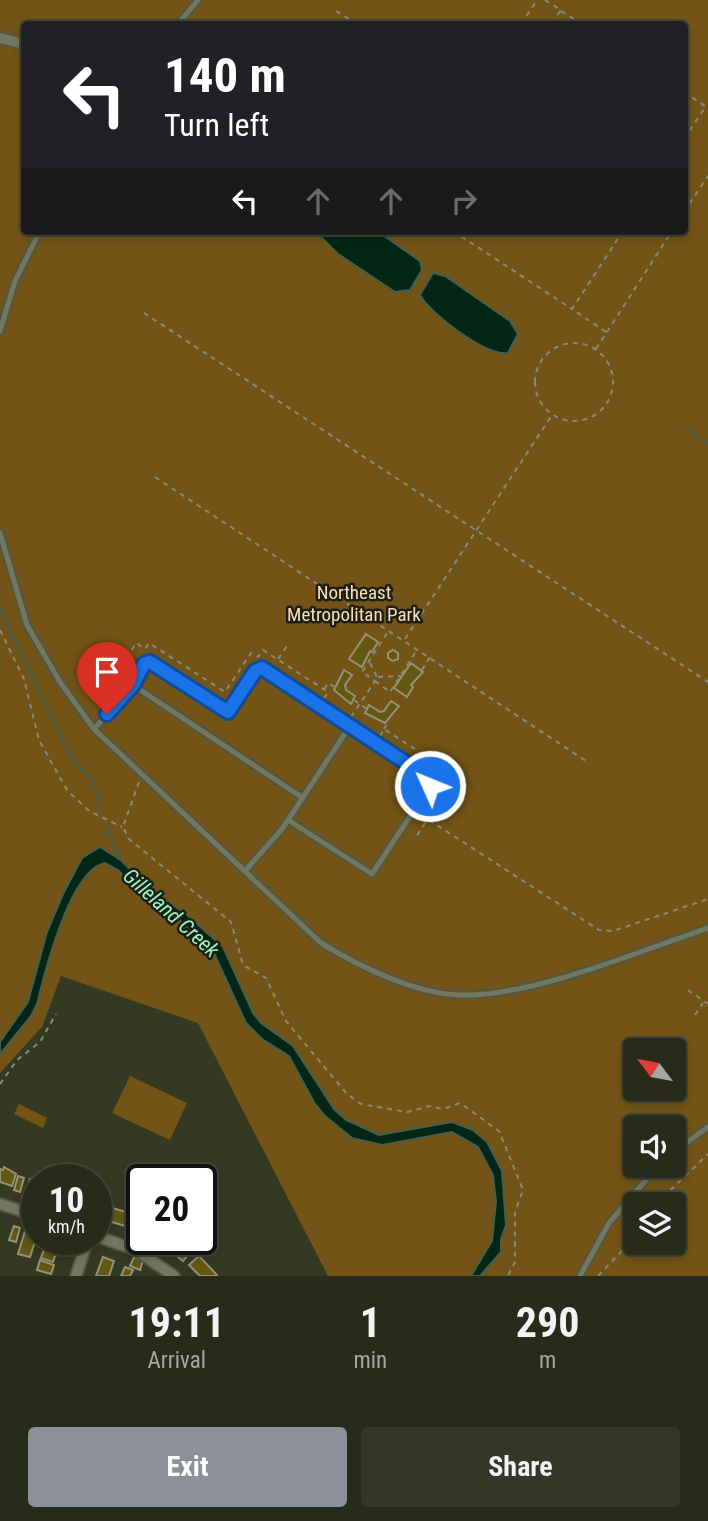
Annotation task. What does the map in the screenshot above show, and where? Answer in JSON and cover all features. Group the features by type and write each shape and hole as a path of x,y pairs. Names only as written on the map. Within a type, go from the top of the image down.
{"street":[{"path":"0,38 21,43"},
{"path":"0,1204 21,1211"},
{"path":"112,1242 136,1250 174,1276"},
{"path":"76,1276 83,1255"}],"lane":[{"path":"180,21 198,0"},
{"path":"0,331 1,319 15,281 38,235"},
{"path":"0,533 27,625 60,682 94,729 321,943 360,967 411,984 463,996 497,993 533,985 708,928"},
{"path":"94,729 133,685 144,664 150,662 228,712 255,671 262,668 429,778 430,786 372,874 288,820"},
{"path":"133,685 303,798"},
{"path":"245,872 288,820 349,726"},
{"path":"686,1143 708,1127"},
{"path":"580,1276 609,1223 648,1178"}],"path":[{"path":"523,21 537,0"},
{"path":"545,0 578,21"},
{"path":"553,21 561,10"},
{"path":"336,11 352,21"},
{"path":"688,95 707,107 688,133"},
{"path":"688,206 708,176"},
{"path":"459,235 606,332"},
{"path":"572,310 620,235"},
{"path":"595,349 669,235"},
{"path":"144,313 708,682"},
{"path":"570,344 595,349 610,366 612,388 609,399 603,408 584,420 562,419 552,415 537,393 535,380 546,356 570,344"},
{"path":"404,640 552,415"},
{"path":"155,477 589,763"},
{"path":"0,630 24,679 38,740 67,790 89,811 123,827 129,839 231,922 243,965 266,978 286,1021 347,1094 361,1104 388,1111 407,1112 430,1106 443,1109 460,1103 499,1131 523,1191 515,1212 515,1262 508,1276"},
{"path":"389,630 362,672 390,692 418,649"},
{"path":"121,667 136,643 145,649 149,643 225,692 251,653 258,657 263,650 328,692 323,700 332,706"},
{"path":"278,660 289,643"},
{"path":"422,670 430,657"},
{"path":"369,662 377,677"},
{"path":"377,677 401,676"},
{"path":"341,712 351,718 377,677"},
{"path":"323,690 328,683 335,687"},
{"path":"354,700 367,709"},
{"path":"384,729 388,722 386,721"},
{"path":"123,827 143,775"},
{"path":"428,819 600,930 612,931 708,899"},
{"path":"688,990 708,1004"},
{"path":"695,1016 704,1002"},
{"path":"0,1084 17,1060 40,1042 56,1014"},
{"path":"668,1192 708,1154"},
{"path":"598,1276 623,1248"}],"green space":[{"name":"Northeast Metropolitan Park","path":"0,0 708,0 708,1276 328,1276 198,1023 61,976 42,1027 0,1073"},
{"path":"130,1076 187,1103 170,1140 112,1113"},
{"path":"19,1104 47,1118 43,1128 14,1114"}],"water":[{"path":"319,235 383,235 420,261 422,270 410,290 395,292 338,254"},
{"path":"433,273 445,276 510,321 518,334 508,353 486,348 473,341 446,322 426,303 420,295"},
{"name":"Gilleland Creek","path":"100,847 122,861 145,886 187,915 223,947 253,1013 261,1023 293,1046 334,1109 346,1120 379,1135 452,1122 473,1130 487,1142 502,1171 506,1225 501,1239 501,1252 480,1276 471,1276 492,1241 496,1202 493,1175 478,1147 452,1132 382,1145 352,1138 315,1104 289,1056 262,1039 246,1023 214,953 175,916 137,890 118,870 105,863 92,870 70,902 53,947 37,1004 31,1016 0,1054 0,1042 28,1002 47,932 63,894 82,858"}],"building":[{"path":"366,634 378,642 362,667 349,659"},
{"path":"393,650 398,653 398,659 393,661 388,658 388,653"},
{"path":"411,663 423,672 411,685 413,687 407,697 394,688"},
{"path":"344,670 352,675 345,685 346,690 355,696 351,704 334,690"},
{"path":"391,701 399,706 385,723 365,713 369,705 380,712 384,711"},
{"path":"4,1167 16,1174 12,1186 0,1182 0,1169 3,1170"},
{"path":"18,1176 21,1177 20,1192 14,1190"},
{"path":"112,1208 126,1212 126,1226 112,1222"},
{"path":"14,1226 20,1228 16,1242 9,1240"},
{"path":"42,1255 55,1255 53,1262 41,1258"},
{"path":"180,1255 188,1255 183,1261 178,1257"},
{"path":"199,1256 216,1276 200,1276 189,1265"},
{"path":"103,1257 114,1261 109,1276 96,1276"},
{"path":"134,1257 143,1261 140,1270 130,1266"},
{"path":"40,1260 54,1265 51,1274 37,1270"},
{"path":"125,1267 133,1270 130,1276 121,1276"}],"waterway":[{"path":"685,427 708,443"},
{"path":"0,609 69,752 83,772 92,779 101,808"},
{"path":"107,826 119,859"}],"route":[{"path":"107,714 133,685 132,682 144,664 150,662 228,712 255,671 262,668 429,778 430,786"}]}
